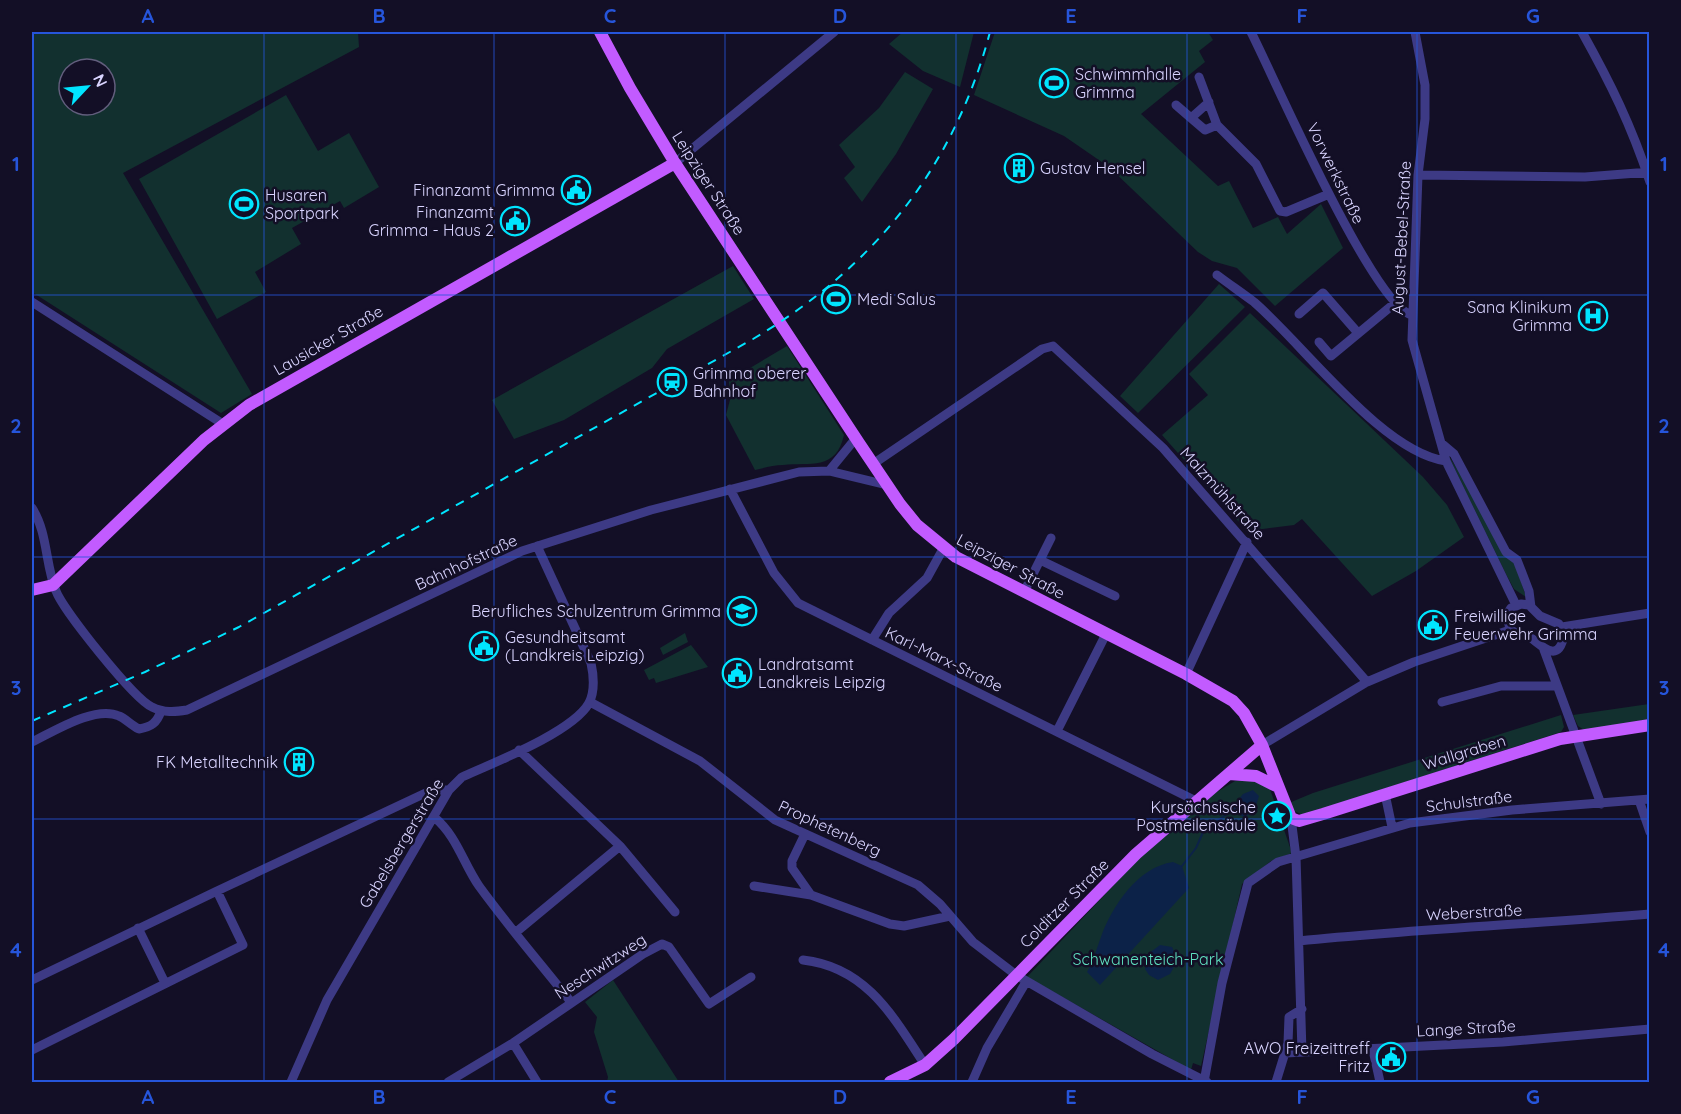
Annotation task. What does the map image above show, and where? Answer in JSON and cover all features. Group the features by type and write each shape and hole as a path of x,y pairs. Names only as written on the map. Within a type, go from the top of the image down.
{"main road":[{"name":"Leipziger Straße","path":"600,32 675,163 887,485 917,525 943,549 1233,700 1244,713 1262,745 1276,786 1291,819"},
{"name":"Lausicker Straße","path":"53,585 223,424 311,368 675,163"},
{"path":"32,590 53,585"},
{"name":"Wallgraben","path":"1291,819 1299,821 1576,735 1650,725"},
{"name":"Colditzer Straße","path":"891,1083 925,1065 1021,979 1136,854 1262,745"},
{"path":"1229,774 1256,776 1276,786"}],"street":[{"path":"675,163 834,32"},
{"name":"Vorwerkstraße","path":"1251,32 1353,242 1395,303 1406,314 1412,315"},
{"name":"August-Bebel-Straße","path":"1415,32 1425,85 1425,119 1418,175 1412,340 1446,461 1516,605"},
{"path":"1418,175 1585,177 1649,175 1619,98 1582,32"},
{"path":"1199,77 1217,125 1256,164 1280,211 1286,212 1329,194"},
{"path":"1191,118 1209,102"},
{"path":"1176,105 1205,130 1217,125"},
{"path":"1216,275 1254,303 1390,435 1429,459 1446,461"},
{"path":"1299,315 1323,293 1358,333"},
{"path":"32,302 223,424"},
{"path":"1319,342 1331,356 1395,303"},
{"name":"Malzmühlstraße","path":"873,464 1050,345 1135,421 1247,542 1367,682"},
{"path":"830,471 856,438"},
{"name":"August-Bebel-Straße","path":"1441,443 1454,454 1506,552 1514,556 1529,591 1531,607"},
{"name":"Bahnhofstraße","path":"161,711 187,710 537,546 651,510 800,472 830,471 887,485"},
{"name":"Karl-Marx-Straße","path":"730,489 774,573 793,599 1196,801"},
{"path":"32,508 40,521 53,585 62,603 134,692 149,706 161,711 156,722 146,728 132,726 118,715 98,714 77,720 32,742"},
{"path":"1024,592 1051,538"},
{"path":"1186,674 1247,542"},
{"path":"537,546 591,663 594,684 590,702"},
{"path":"872,640 889,613 927,578 943,549"},
{"path":"1040,560 1115,596"},
{"path":"1510,630 1507,614 1516,605 1531,607 1540,616 1557,622 1562,627 1563,643 1555,649 1544,650"},
{"path":"1562,627 1650,613"},
{"path":"1262,745 1367,682 1414,662 1510,630 1529,636 1544,650 1601,804"},
{"path":"1057,731 1106,634"},
{"path":"1442,702 1492,687 1556,686"},
{"name":"Prophetenberg","path":"590,702 716,771 756,807 775,820 918,885 940,903 973,942 1021,979 1205,1082"},
{"name":"Gabelsbergerstraße","path":"291,1083 327,1000 449,790 462,777 570,723 590,702"},
{"path":"519,750 620,846 675,912"},
{"path":"32,980 432,790 449,790"},
{"path":"1385,794 1392,827"},
{"path":"1644,799 1650,832"},
{"name":"Schulstraße","path":"1205,1082 1222,983 1248,883 1278,862 1392,827 1475,814 1644,799"},
{"path":"434,817 452,836 474,879 571,1002"},
{"name":"Leipziger Straße","path":"1291,819 1296,857 1302,1052"},
{"path":"805,834 792,861 792,868 811,895"},
{"path":"515,933 620,846"},
{"path":"754,886 811,895 890,924 904,926 950,916"},
{"path":"32,1050 131,1003 165,983 243,945 217,891"},
{"name":"Weberstraße","path":"1299,941 1387,932 1518,925 1650,914"},
{"path":"138,928 165,983"},
{"name":"Neschwitzweg","path":"448,1083 662,944 669,947 709,1004 751,977"},
{"path":"803,960 822,962 840,969 866,986 899,1026 925,1065"},
{"path":"972,1083 1021,979"},
{"path":"1276,1083 1285,1053 1289,1017 1302,1009"},
{"name":"Lange Straße","path":"1285,1053 1377,1050 1650,1029"},
{"path":"513,1042 537,1083"},
{"path":"1377,1050 1380,1083"}],"green space":[{"path":"32,32 358,32 359,47 123,173 252,394 221,413 32,292"},
{"path":"903,32 974,32 960,87 923,71 889,44"},
{"path":"995,32 1208,32 1213,40 1199,51 1205,62 1141,114 1218,186 1229,181 1253,228 1278,217 1287,234 1321,204 1343,248 1275,306 1237,268 1212,261 1198,252 1109,167 1064,136 974,95"},
{"path":"905,72 933,89 896,154 862,202 844,178 855,167 839,145 879,108"},
{"name":"Husaren Sportpark","path":"286,95 318,151 349,133 379,187 344,208 340,201 292,228 301,244 255,272 266,292 217,319 139,179"},
{"path":"733,266 754,299 667,349 652,368 564,420 514,439 492,400"},
{"path":"1219,284 1245,307 1138,413 1120,396"},
{"path":"1250,313 1423,477 1447,505 1464,537 1416,571 1372,596 1302,519 1294,525 1247,531 1162,435 1208,395 1189,374"},
{"path":"787,346 844,435 840,447 828,460 755,470 726,415 731,396 728,376 730,374 733,378"},
{"path":"1447,453 1514,560 1526,597 1514,589"},
{"path":"685,633 688,642 663,655 660,648"},
{"path":"691,645 708,667 656,683 654,678 649,680 644,670"},
{"path":"1649,704 1649,721 1584,730 1578,726 1573,715"},
{"path":"1561,715 1564,727 1561,732 1303,815 1294,811 1289,803 1313,793"},
{"name":"Schwanenteich-Park","path":"1256,779 1270,789 1292,853 1271,861 1242,884 1201,1066 1193,1063 1191,1070 1027,977 1163,833 1202,801 1235,781"},
{"path":"613,980 679,1082 607,1082 608,1077 594,1032 597,1017 585,1002"}],"water":[{"path":"1253,790 1259,796 1254,812 1244,817 1234,812 1227,814 1243,794"},
{"path":"1173,862 1182,866 1189,888 1100,985 1087,972 1106,925 1119,901 1149,871"},
{"path":"1160,945 1172,947 1178,960 1170,974 1158,980 1149,975 1145,969 1148,954"}],"waterway":[{"path":"1182,866 1196,848 1204,830 1227,814"}],"railway":[{"path":"32,721 145,672 239,627 753,339 796,311 836,280 871,247 903,210 931,170 955,127 974,81 990,32"}],"place":[{"name":"Schwimmhalle Grimma","path":"1054,83"},
{"name":"Gustav Hensel","path":"1019,168"},
{"name":"Finanzamt Grimma","path":"576,190"},
{"name":"Husaren Sportpark","path":"244,204"},
{"name":"Finanzamt Grimma - Haus 2","path":"515,221"},
{"name":"Medi Salus","path":"836,299"},
{"name":"Sana Klinikum Grimma","path":"1593,316"},
{"name":"Grimma oberer Bahnhof","path":"672,382"},
{"name":"Berufliches Schulzentrum Grimma","path":"742,611"},
{"name":"Freiwillige Feuerwehr Grimma","path":"1433,625"},
{"name":"Gesundheitsamt (Landkreis Leipzig)","path":"484,646"},
{"name":"Landratsamt Landkreis Leipzig","path":"737,673"},
{"name":"FK Metalltechnik","path":"299,762"},
{"name":"Kursächsische Postmeilensäule","path":"1277,816"},
{"name":"AWO Freizeittreff Fritz","path":"1391,1057"}]}
